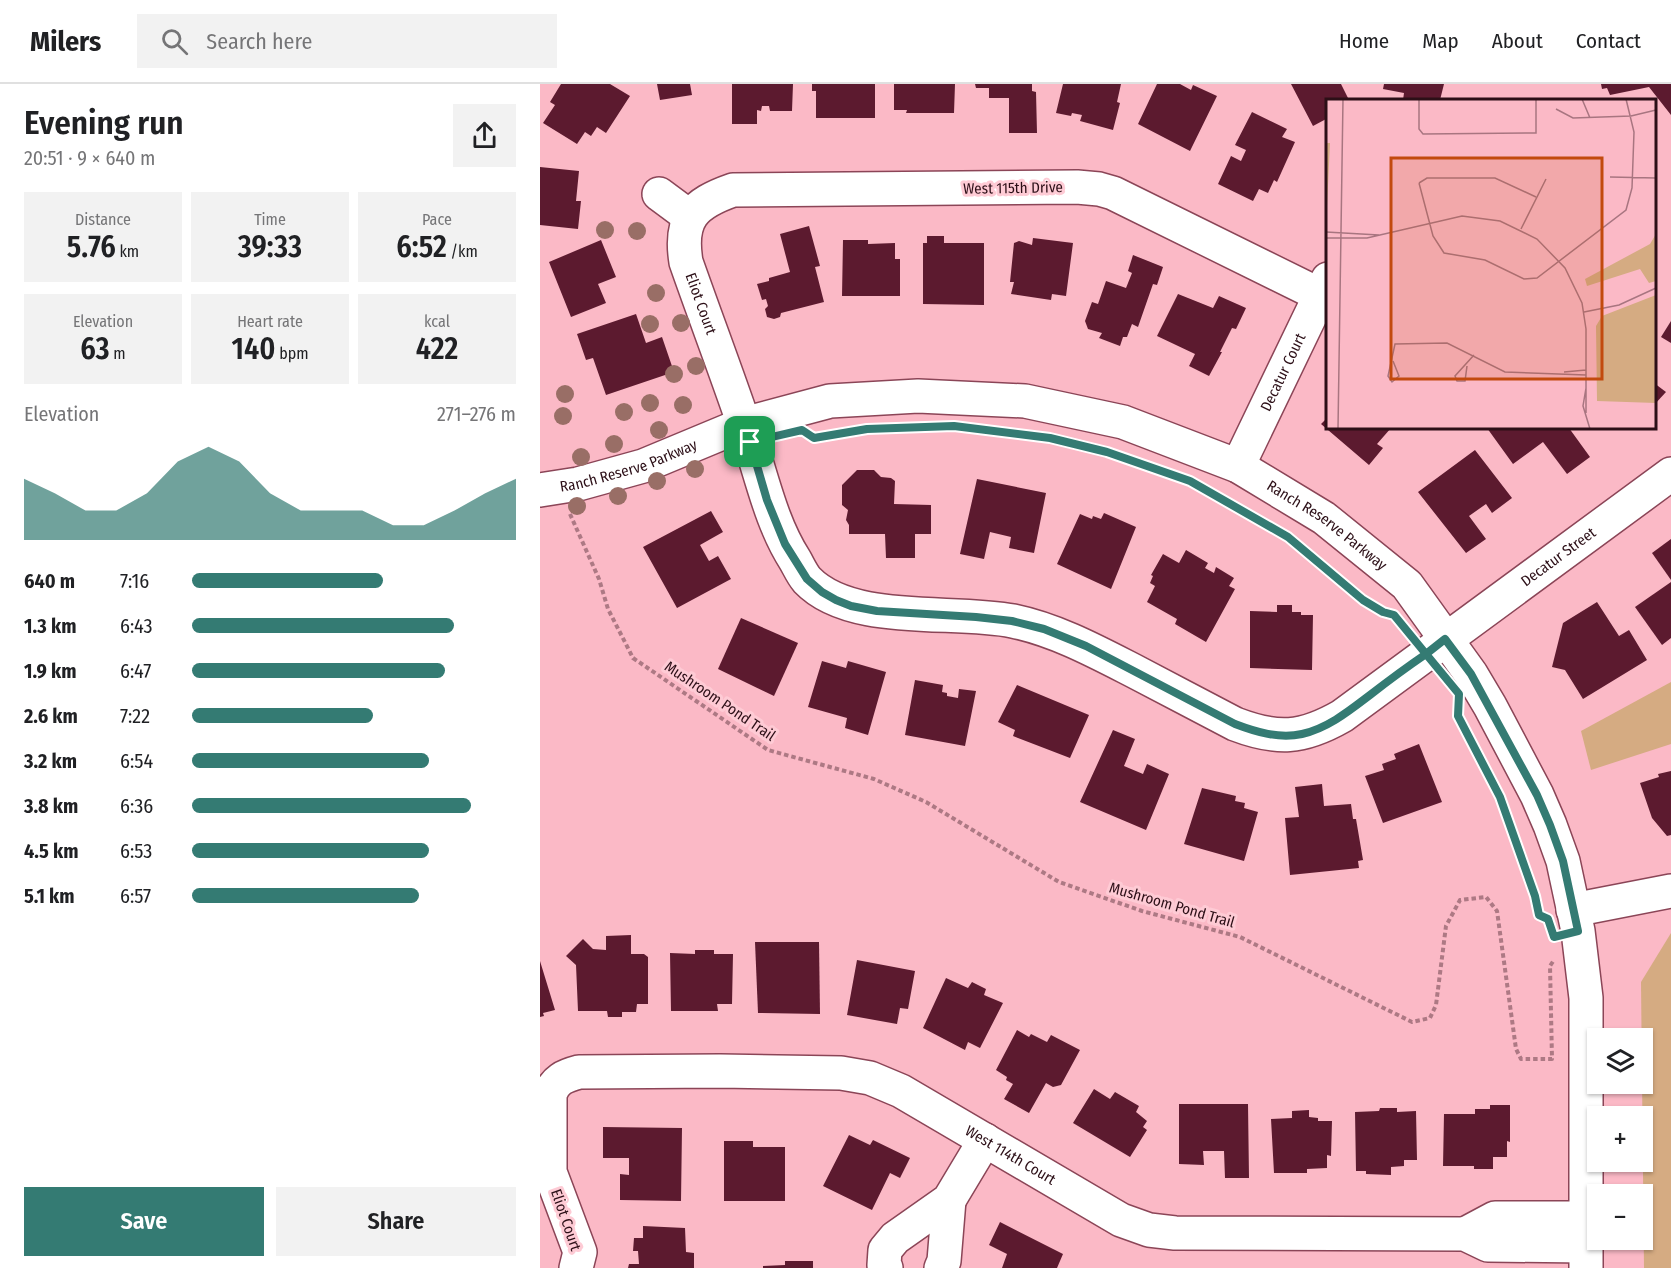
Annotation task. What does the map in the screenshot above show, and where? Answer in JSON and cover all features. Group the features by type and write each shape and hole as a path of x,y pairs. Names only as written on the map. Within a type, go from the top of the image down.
{"street":[{"name":"West 115th Drive","path":"690,217 711,198 733,190 1077,187 1099,189 1113,193 1324,287"},
{"path":"659,194 690,217"},
{"name":"Eliot Court","path":"690,217 684,236 686,262 744,424 767,500 785,544 807,579 836,600 851,606 877,611 976,617 1012,621 1044,629 1086,646 1235,724 1272,735 1300,734 1323,727 1342,716 1445,639"},
{"name":"Decatur Court","path":"1238,466 1324,287"},
{"name":"Ranch Reserve Parkway","path":"540,490 578,484 643,466 744,424 830,401 918,396 1025,401 1123,422 1238,466 1324,518 1407,585 1471,674 1537,795 1563,861 1561,914 1578,931 1586,998 1586,1244"},
{"name":"Decatur Street","path":"1445,639 1671,474"},
{"path":"1561,914 1671,891"},
{"name":"West 114th Court","path":"559,1080 579,1072 720,1071 841,1073 870,1078 901,1091 1121,1220 1149,1230 1175,1233 1465,1234 1488,1245 1586,1244"},
{"name":"Eliot Court","path":"559,1080 553,1086 550,1094 545,1183 580,1252 576,1268"},
{"path":"886,1268 884,1265 885,1250 895,1238 949,1200 985,1140"},
{"path":"941,1268 944,1262 949,1200"}],"path":[{"path":"878,429 943,427"},
{"path":"802,430 814,438 867,429"},
{"path":"975,429 1050,438 1107,452 1190,481 1288,537 1363,600 1383,612 1394,615"},
{"name":"Mushroom Pond Trail","path":"560,516 570,514 599,579 608,609 633,658 768,750 874,779 926,802 1059,882 1142,911 1240,937 1412,1022 1430,1018 1436,1005 1446,926 1460,900 1486,897 1497,911 1516,1049 1521,1059 1552,1059 1550,966 1557,956"},
{"path":"1458,705 1458,716 1500,797 1535,896 1539,915 1561,914"}],"shaded area":[{"path":"1671,682 1671,744 1591,770 1581,731"},
{"path":"1671,933 1671,1268 1644,1268 1644,1250 1653,1250 1653,1184 1643,1184 1643,1172 1653,1172 1653,1106 1642,1106 1642,1094 1653,1094 1653,1028 1641,1028 1641,982"}],"building":[{"path":"561,84 610,84 630,96 606,133 597,127 591,136 585,132 577,144 543,123 555,105 550,102"},
{"path":"657,84 690,84 692,95 660,100"},
{"path":"732,84 793,84 792,111 770,111 769,106 762,106 761,111 757,110 757,124 732,124"},
{"path":"812,84 875,84 875,118 816,118 816,91 812,91"},
{"path":"894,84 955,84 954,113 906,113 907,110 894,110"},
{"path":"975,84 1032,84 1032,91 1036,92 1037,133 1009,133 1009,98 989,98 989,88 976,88"},
{"path":"1063,84 1121,84 1117,102 1120,103 1113,130 1080,121 1082,115 1072,113 1071,116 1056,113"},
{"path":"1157,84 1180,84 1191,90 1193,85 1217,96 1190,151 1138,124"},
{"path":"1291,84 1341,84 1348,99 1326,99 1326,119 1313,126"},
{"path":"1384,84 1444,84 1440,99 1403,99 1404,93 1383,89"},
{"path":"1601,84 1671,84 1671,115 1649,87 1610,95 1607,88 1602,89"},
{"path":"1252,112 1287,129 1282,137 1295,142 1277,182 1274,180 1268,193 1259,189 1253,201 1218,184 1231,156 1241,161 1246,150 1235,145"},
{"path":"540,167 579,171 576,201 581,201 578,229 540,225"},
{"path":"809,226 820,266 815,267 824,302 781,313 780,317 774,319 767,317 766,299 762,300 757,284 790,272 780,234"},
{"path":"927,236 944,236 944,243 984,243 984,305 923,304 923,243 927,243"},
{"path":"1033,238 1073,243 1066,296 1052,294 1051,300 1011,294 1014,282 1010,282 1014,243 1019,241 1032,245"},
{"path":"601,240 616,277 598,284 606,303 571,317 549,262"},
{"path":"843,240 868,240 868,244 895,243 895,259 900,259 900,296 842,296"},
{"path":"1133,255 1163,267 1157,285 1153,284 1138,327 1132,324 1127,337 1123,337 1120,346 1099,338 1102,333 1088,329 1085,321 1092,302 1098,304 1106,281 1126,288 1132,273 1128,271"},
{"path":"1178,294 1213,308 1219,296 1246,308 1236,329 1232,328 1209,376 1189,366 1195,354 1157,336"},
{"path":"636,314 646,343 662,337 674,372 606,395 593,358 586,360 577,334"},
{"path":"1671,321 1671,343 1661,337"},
{"path":"1656,384 1666,392 1656,403"},
{"path":"1326,419 1326,428 1321,424"},
{"path":"1327,429 1390,429 1377,444 1383,448 1369,465"},
{"path":"1488,429 1570,429 1590,457 1567,474 1543,442 1513,464"},
{"path":"1475,450 1512,498 1492,513 1486,504 1469,516 1486,539 1466,553 1418,492"},
{"path":"857,470 874,470 881,477 895,481 894,504 931,505 931,534 915,534 915,558 886,558 885,534 849,534 849,525 846,520 848,510 842,505 842,485"},
{"path":"977,479 1046,493 1034,553 1009,548 1011,537 990,532 984,559 960,554"},
{"path":"711,511 723,532 700,545 709,561 718,556 731,579 677,608 643,547"},
{"path":"1104,513 1136,527 1111,589 1057,564 1080,514 1092,519 1093,516 1101,519"},
{"path":"1671,539 1671,580 1652,553"},
{"path":"1186,550 1208,563 1205,568 1214,573 1216,567 1234,578 1229,586 1235,589 1206,642 1175,624 1177,619 1147,602 1155,586 1150,583 1153,576 1151,575 1163,554 1179,563"},
{"path":"1671,582 1671,638 1662,645 1635,607"},
{"path":"1597,602 1619,636 1629,630 1647,660 1583,699 1565,670 1552,667 1563,623"},
{"path":"1277,605 1292,605 1292,612 1313,615 1312,670 1250,668 1250,611 1277,612"},
{"path":"741,618 798,643 774,696 718,669"},
{"path":"822,661 846,668 848,661 886,672 868,735 845,728 847,718 808,707"},
{"path":"915,680 943,685 942,692 947,693 947,696 958,698 959,689 976,691 965,746 905,735"},
{"path":"1017,685 1089,715 1070,758 1013,736 1015,730 998,722"},
{"path":"1113,730 1135,739 1124,766 1143,774 1147,764 1169,774 1146,830 1080,802"},
{"path":"1419,744 1442,802 1383,823 1365,776 1384,770 1382,764 1396,759 1394,754"},
{"path":"1671,771 1671,835 1667,836 1652,818 1640,783 1659,777 1658,774"},
{"path":"1322,784 1324,806 1351,804 1363,860 1358,861 1359,868 1290,875 1285,818 1299,817 1295,787"},
{"path":"1202,788 1236,796 1235,801 1245,803 1244,808 1258,812 1244,861 1184,844"},
{"path":"631,935 631,954 644,954 648,957 648,1004 637,1004 636,1012 622,1012 622,1017 608,1017 607,1011 578,1011 576,965 566,956 583,939 593,949 606,950 606,936"},
{"path":"755,942 819,942 820,1014 758,1013"},
{"path":"695,950 714,950 714,954 733,954 732,1004 717,1004 718,1011 671,1011 670,953 695,954"},
{"path":"857,960 915,971 908,1009 900,1008 897,1024 847,1015"},
{"path":"540,961 555,1010 543,1013 544,1016 540,1017"},
{"path":"946,978 968,988 972,982 986,989 984,995 1003,1003 980,1048 968,1042 965,1050 923,1028"},
{"path":"1017,1030 1029,1037 1031,1034 1047,1042 1051,1035 1080,1050 1061,1085 1053,1087 1046,1083 1029,1113 1004,1099 1013,1084 996,1070"},
{"path":"1094,1089 1110,1099 1115,1092 1139,1106 1136,1112 1147,1121 1143,1127 1147,1130 1130,1157 1073,1123"},
{"path":"1179,1104 1248,1104 1249,1178 1225,1178 1224,1151 1203,1151 1204,1165 1179,1164"},
{"path":"1490,1105 1510,1105 1510,1142 1507,1141 1507,1157 1493,1157 1493,1169 1474,1169 1474,1166 1443,1166 1444,1114 1475,1114 1475,1109 1490,1109"},
{"path":"1380,1108 1397,1108 1397,1112 1416,1111 1417,1160 1404,1160 1404,1166 1391,1167 1391,1175 1366,1174 1366,1171 1356,1171 1355,1112 1379,1111"},
{"path":"1309,1110 1309,1117 1318,1118 1318,1121 1332,1121 1331,1156 1327,1155 1327,1168 1307,1169 1307,1173 1274,1173 1271,1119 1292,1118 1292,1111"},
{"path":"603,1127 682,1128 681,1201 620,1200 620,1174 629,1175 629,1158 603,1158"},
{"path":"849,1135 870,1145 873,1140 910,1158 900,1178 890,1173 872,1210 823,1186"},
{"path":"724,1141 753,1141 753,1147 785,1147 785,1201 724,1201"},
{"path":"1000,1222 1063,1254 1057,1268 1002,1268 1007,1254 989,1245"},
{"path":"643,1226 685,1228 686,1252 694,1253 694,1268 628,1268 629,1264 639,1264 638,1251 633,1251 634,1238 643,1238"},
{"path":"785,1261 813,1261 813,1268 763,1268 763,1266 785,1265"}],"route":[{"path":"750,442 767,500 785,544 807,579 822,592 851,606 877,611 1012,621 1044,629 1086,646 1235,724 1272,735 1300,734 1323,727 1342,716 1426,654 1459,694 1458,716 1500,797 1535,896 1539,915 1548,919 1554,937 1578,931 1563,861 1550,825 1537,795 1471,674 1445,639 1426,654 1394,615 1383,612 1363,600 1288,537 1190,481 1107,452 1050,438 954,426 867,429 814,438 802,430 750,442"}]}
